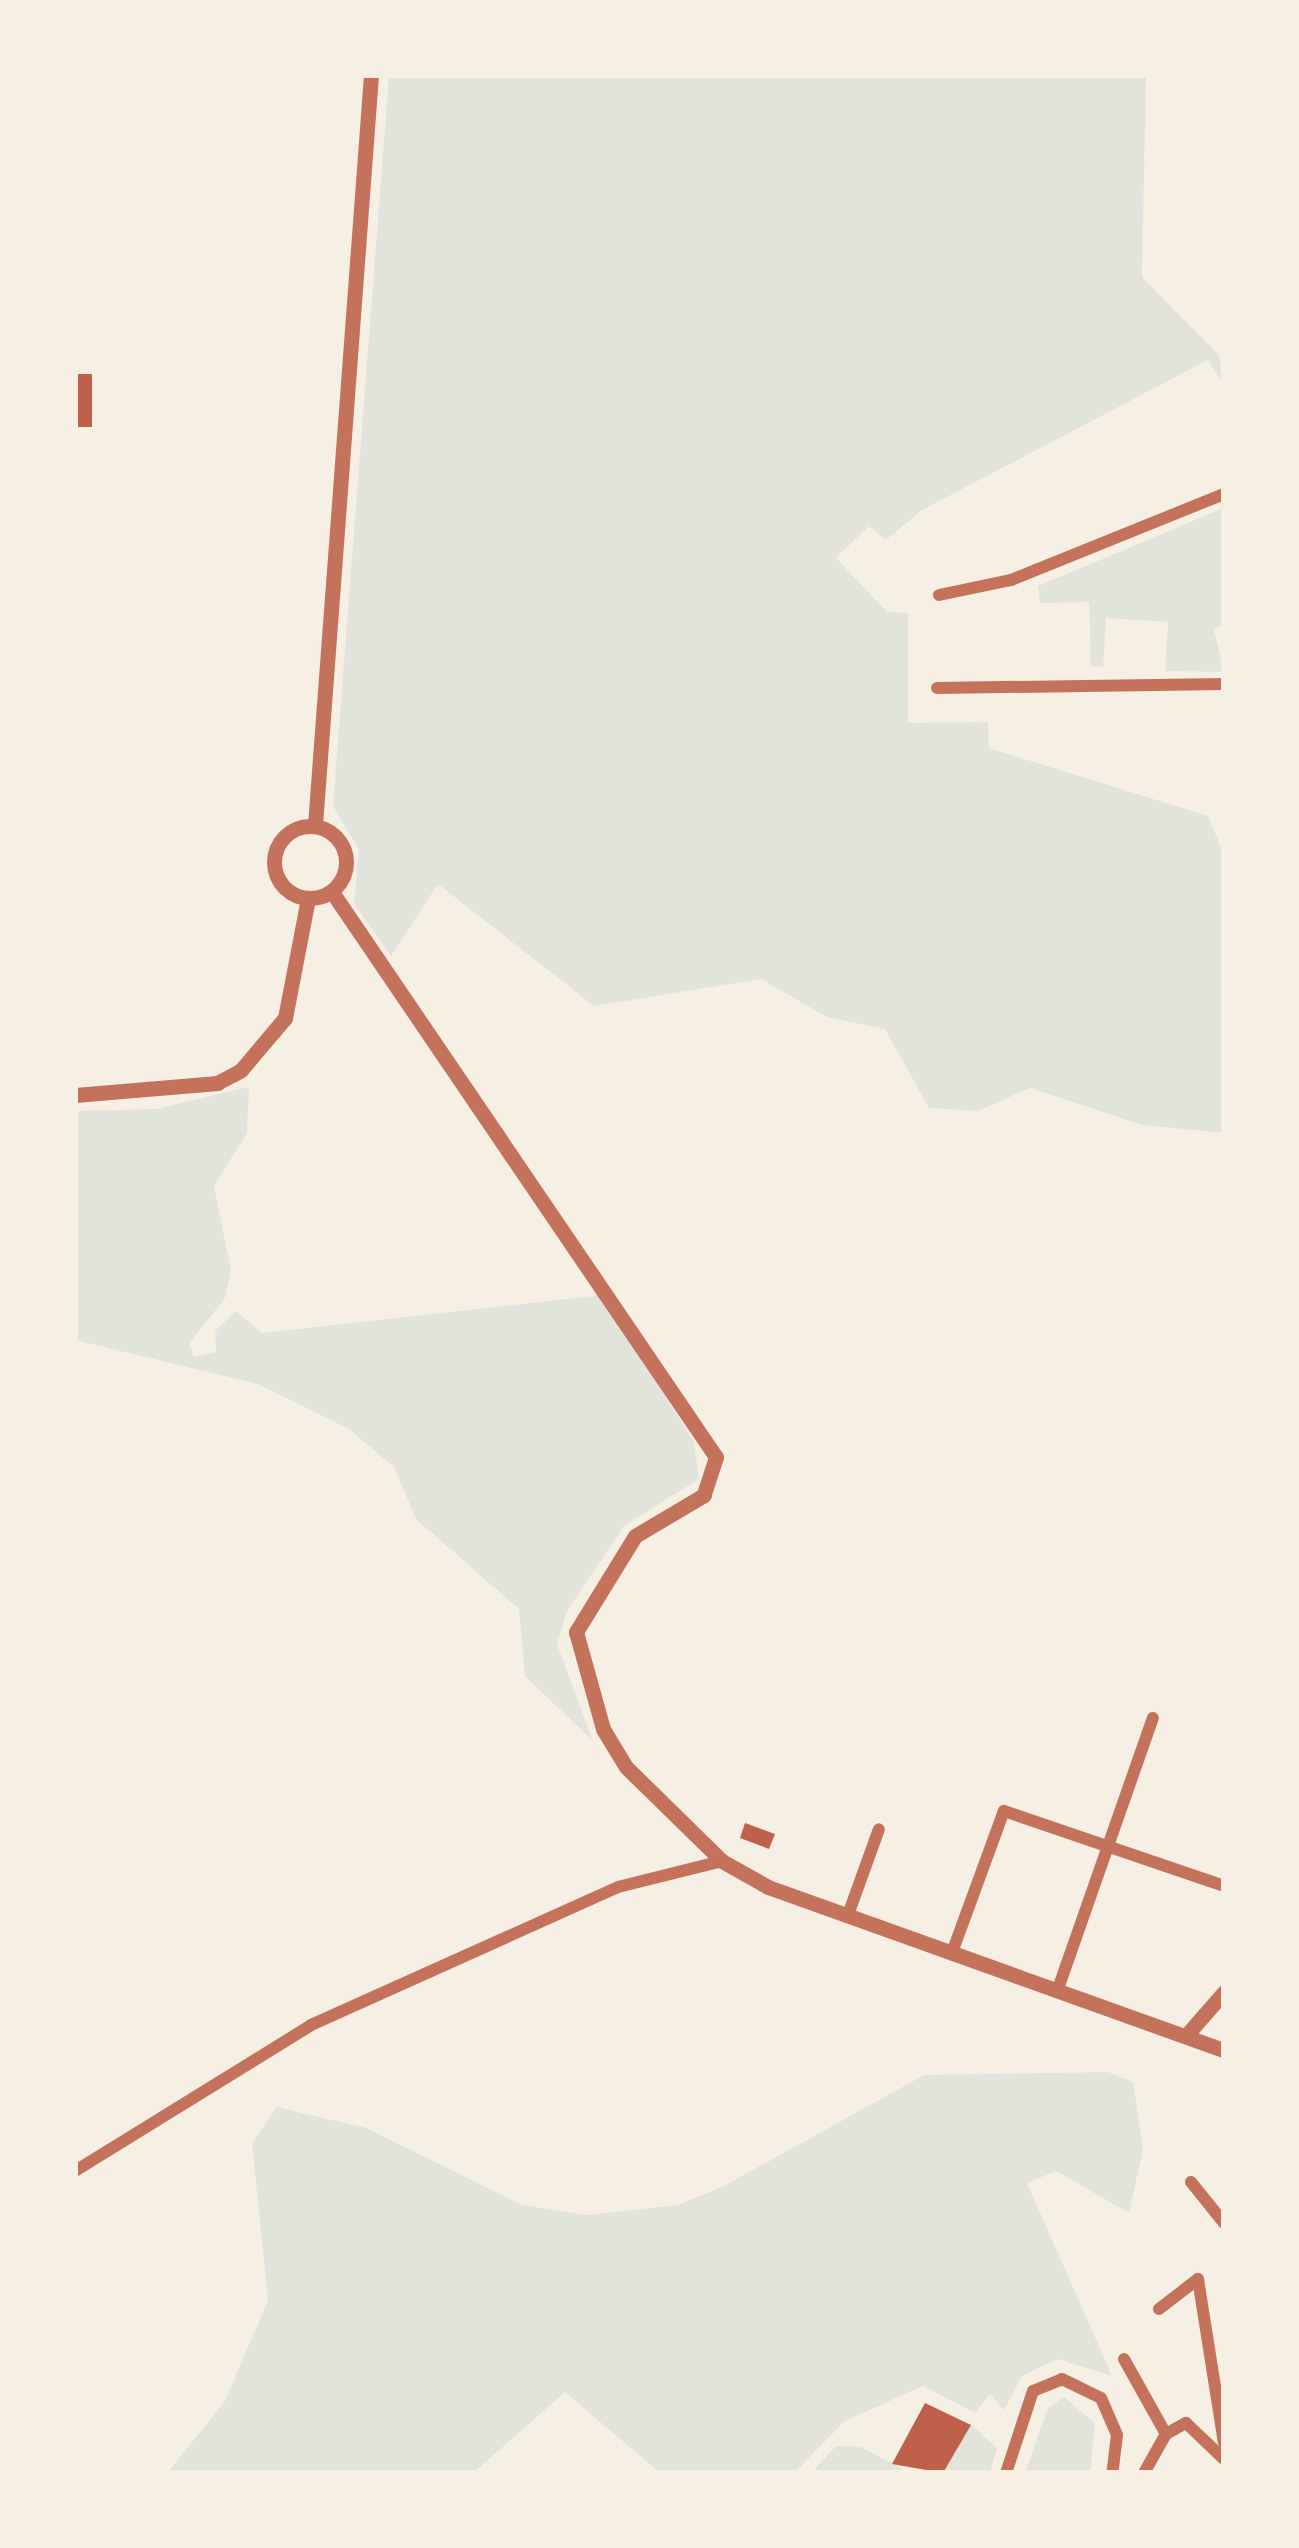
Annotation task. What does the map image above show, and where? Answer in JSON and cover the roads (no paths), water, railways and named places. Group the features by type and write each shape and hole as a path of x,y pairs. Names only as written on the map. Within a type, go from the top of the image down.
{"street":[{"path":"332,892 347,859 315,825 371,75"},
{"path":"939,595 1011,580 1224,494"},
{"path":"937,688 1224,684"},
{"path":"315,825 293,829 274,855 282,885 308,898 332,892"},
{"path":"332,892 712,1444 712,1483 635,1536 575,1646 613,1749 722,1861 848,1915 1190,2031 1224,2050"},
{"path":"75,1095 202,1085 241,1070 285,1018 308,898"},
{"path":"1059,1987 1153,1718"},
{"path":"953,1950 1004,1811 1224,1886"},
{"path":"848,1915 879,1829"},
{"path":"75,2171 311,2025 618,1887 722,1861"},
{"path":"1190,2031 1224,1992"},
{"path":"1191,2182 1224,2223"},
{"path":"1159,2309 1198,2279 1224,2444"},
{"path":"1124,2360 1166,2434"},
{"path":"1006,2473 1033,2391 1061,2380 1101,2398 1117,2435 1112,2473"},
{"path":"1144,2473 1166,2434 1196,2424 1224,2458"}]}
